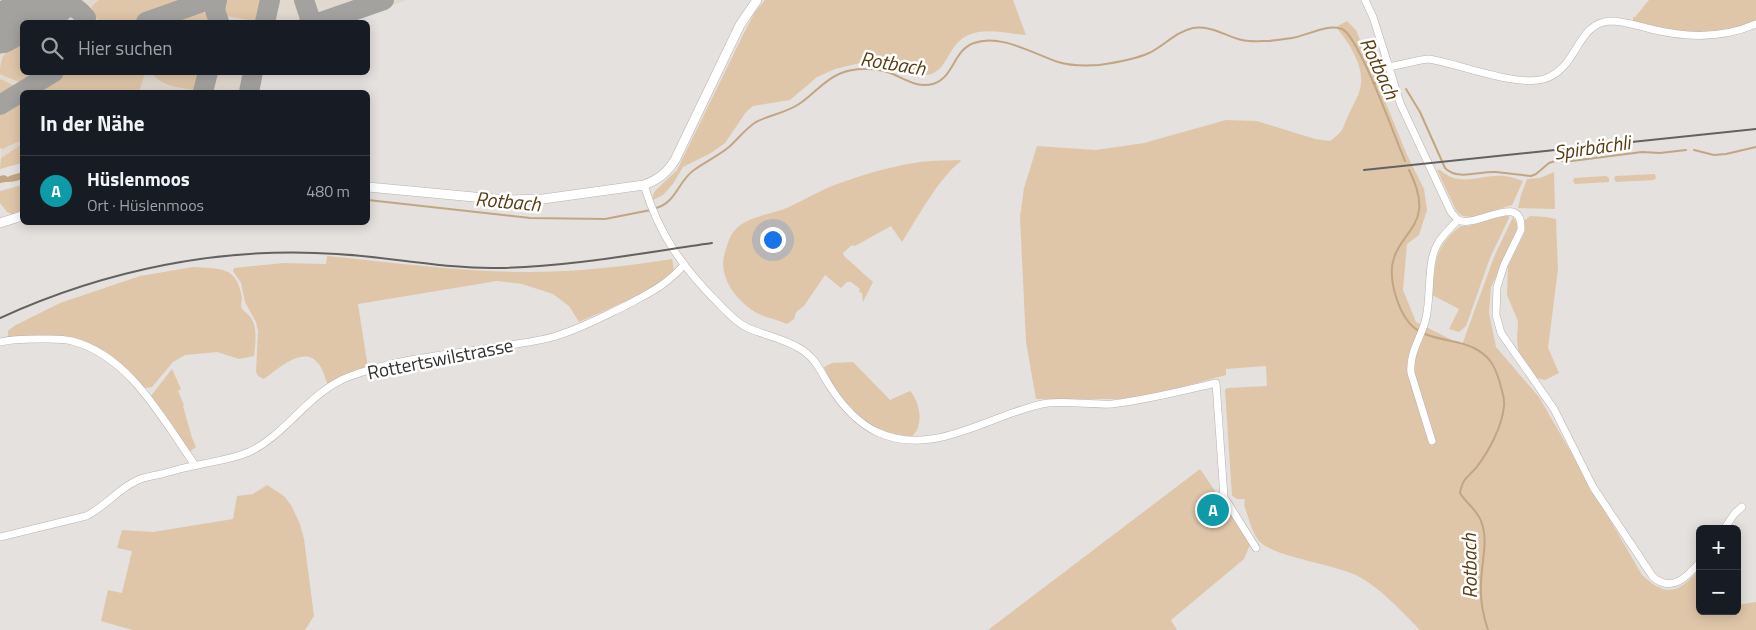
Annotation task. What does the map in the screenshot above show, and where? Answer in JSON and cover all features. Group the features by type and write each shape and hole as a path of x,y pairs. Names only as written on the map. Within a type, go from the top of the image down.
{"main road":[{"path":"370,188 506,200 543,199 644,185 656,181 669,170 675,160 738,30 757,0"},
{"path":"0,223 20,217"}],"street":[{"path":"1365,0 1373,17 1400,103 1451,212 1458,220 1467,222 1505,211 1513,211 1516,213 1521,224 1521,230 1504,265 1496,295 1496,314 1501,332 1554,409 1593,487 1653,577 1663,583 1673,583 1684,578 1696,566"},
{"path":"1389,67 1429,60 1517,80 1534,81 1558,74 1566,67 1587,33 1599,24 1610,21 1677,35 1702,36 1725,34 1756,24"},
{"path":"644,185 656,218 673,252 683,266 737,322 791,343 814,359 842,404 856,418 878,433 913,441 932,440 950,436 1026,408 1048,403 1112,404 1216,383 1224,497 1256,548"},
{"path":"1432,441 1410,373 1412,356 1428,307 1433,258 1438,243 1458,220"},
{"name":"Rottertswilstrasse","path":"0,537 86,516 97,511 135,481 195,465 228,459 249,452 279,430 308,403 345,378 395,363 558,336 604,316 655,290 668,282 683,266"},
{"path":"0,342 34,339 70,340 92,348 108,357 137,383 195,465"},
{"path":"1727,525 1742,507"}],"shaded area":[{"path":"6,0 407,0 350,20 20,20 20,75 259,75 256,86 257,90 20,90 20,145 1,158 0,3"},
{"path":"99,0 192,0 137,20 99,20 94,17 91,12 92,6"},
{"path":"260,0 263,9 260,20 227,16 221,8 224,1"},
{"path":"765,0 1013,0 1026,35 991,31 971,34 956,45 943,65 931,74 922,75 874,63 860,63 835,69 817,77 790,100 753,106 746,112 725,143 711,153 683,167 673,184 663,195 653,200 655,191 677,170 743,35 755,12"},
{"path":"1649,0 1756,0 1756,21 1726,30 1695,32 1664,29 1633,21 1633,17"},
{"path":"195,10 206,13 211,20 170,20"},
{"path":"1347,21 1356,30 1407,155 1424,189 1427,210 1419,235 1407,244 1403,290 1416,322 1462,345 1494,257 1513,217 1518,230 1491,287 1489,313 1496,347 1539,397 1642,575 1659,587 1672,590 1679,588 1696,573 1696,615 1741,615 1741,604 1756,602 1756,630 1420,630 1382,593 1356,575 1277,552 1267,547 1259,541 1254,532 1245,508 1245,499 1237,499 1232,496 1225,390 1227,388 1267,386 1266,366 1226,369 1226,375 1157,394 1122,399 1036,399 1026,342 1020,217 1024,188 1037,146 1096,150 1144,143 1226,120 1257,121 1315,139 1330,141 1342,129 1358,96 1361,81 1361,73 1355,56 1336,27"},
{"path":"20,42 20,75 40,75 24,84 0,74 3,57 12,47"},
{"path":"62,75 144,75 140,90 35,90"},
{"path":"154,75 203,75 199,90 180,88 166,84"},
{"path":"0,79 19,88 0,99"},
{"path":"20,99 20,141 2,149 0,148 0,112"},
{"path":"20,145 20,164 0,169 1,158"},
{"path":"960,160 936,188 902,242 891,226 855,246 852,245 843,253 873,282 863,302 862,293 859,292 860,289 851,282 847,282 841,288 825,275 804,306 796,312 794,319 787,324 755,312 741,301 730,286 724,270 725,252 736,228 745,222 794,205 827,188 870,173 920,162"},
{"path":"1437,170 1460,179 1499,176 1523,181 1512,205 1473,217 1462,216 1456,210"},
{"path":"1554,172 1555,209 1518,208 1527,179 1540,178"},
{"path":"20,173 20,180 0,183 0,176 8,177"},
{"path":"1655,174 1656,178 1654,180 1616,182 1614,179 1615,176"},
{"path":"1606,176 1609,178 1609,182 1575,184 1573,181 1574,178"},
{"path":"20,186 20,211 12,214 7,212 0,203 0,191"},
{"path":"1505,215 1509,216 1509,218 1490,258 1466,326 1459,332 1449,329 1459,309 1432,295 1436,265 1441,249 1445,241 1461,226 1468,226"},
{"path":"1530,216 1556,219 1558,269 1548,348 1559,373 1545,380 1537,378 1518,351 1518,321 1507,295 1508,266 1524,234 1525,220"},
{"path":"327,256 493,271 536,272 575,270 672,259 674,268 672,273 655,286 629,300 579,322 569,306 553,294 522,284 497,281 358,304 368,368 328,385 318,363 312,358 305,356 291,360 264,379 258,376 256,372 258,331 256,322 245,302 241,283 233,271 234,268 284,263 326,264"},
{"path":"193,267 219,269 231,274 236,280 240,287 242,308 251,318 255,327 254,356 239,359 217,352 185,355 173,362 152,387 144,388 110,355 75,338 8,337 8,331 14,326 60,303 140,276"},
{"path":"853,362 890,400 910,391 916,401 920,414 918,427 911,437 877,429 860,418 845,403 833,386 824,367 832,363"},
{"path":"172,369 181,389 178,391 196,447 189,452 150,397"},
{"path":"1200,469 1250,545 1244,559 1171,620 1177,630 988,630"},
{"path":"267,485 284,496 291,505 300,524 304,539 314,616 305,630 132,630 101,621 108,590 122,593 132,551 117,548 122,530 153,532 233,519 237,496 253,494"}],"waterway":[{"name":"Rotbach","path":"656,208 668,202 684,180 698,167 729,147 756,122 794,107 839,74 859,69 880,70 917,84 933,84 945,76 957,57 967,47 984,41 994,41 1016,46 1063,63 1089,66 1099,65 1144,55 1175,36 1199,27 1248,41 1269,41 1298,37 1330,28 1342,29 1358,49 1405,161"},
{"path":"1373,83 1386,85"},
{"name":"Spirbächli","path":"1406,89 1420,112 1445,168 1456,174 1495,172 1531,176 1555,161 1572,161 1642,152 1660,153 1686,150"},
{"name":"Spirbächli","path":"1694,150 1714,155 1756,147"},
{"name":"Rotbach","path":"1409,170 1418,194 1418,217 1396,252 1392,266 1392,276 1400,308 1412,326 1419,331"},
{"name":"Rotbach","path":"370,200 530,218 605,219 651,210"},
{"name":"Rotbach","path":"1423,333 1468,345 1484,354 1495,369 1503,396 1503,414 1494,438 1481,461 1464,481 1460,493 1477,513 1483,528 1485,544 1481,595 1483,613 1488,630"}],"taxiway":[{"path":"152,20 208,0"},
{"path":"217,0 215,10 218,20"},
{"path":"265,20 270,0"},
{"path":"304,0 310,20"},
{"path":"327,20 384,0"},
{"path":"45,5 68,4 77,9 86,18"},
{"path":"25,90 49,75"},
{"path":"204,90 207,75"},
{"path":"249,90 252,75"},
{"path":"0,105 20,93"}],"runway":[{"path":"0,29 53,0"}],"railway":[{"path":"1364,170 1756,129"},
{"path":"0,318 40,301 122,275 164,265 207,258 294,252 337,254 458,267 498,268 579,262 712,243"}],"place":[{"name":"Hüslenmoos","path":"1213,510"}]}
